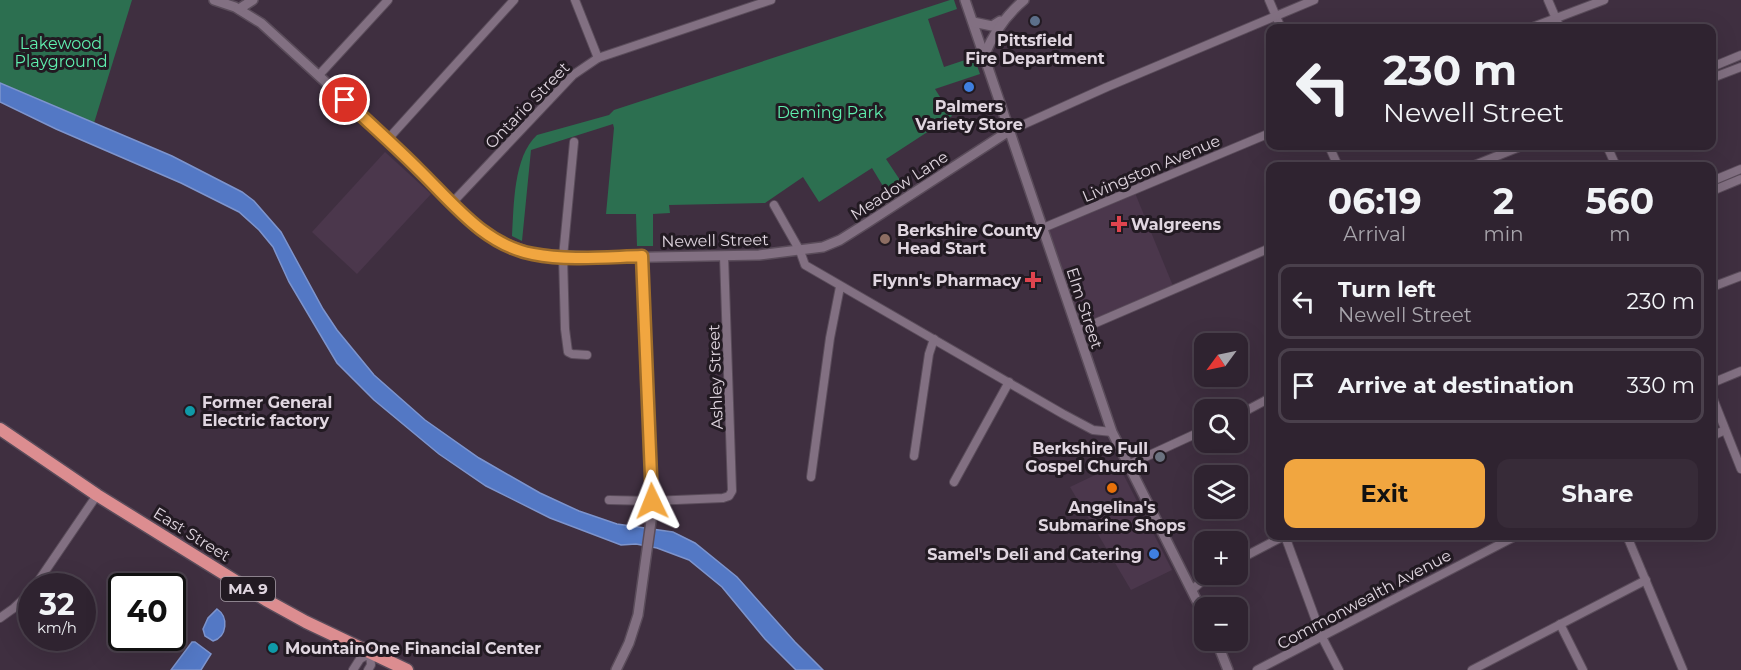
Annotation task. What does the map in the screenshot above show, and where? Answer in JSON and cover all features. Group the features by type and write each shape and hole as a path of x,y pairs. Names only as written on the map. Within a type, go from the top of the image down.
{"highway":[{"name":"East Street","path":"0,429 97,495 285,611 407,670"}],"street":[{"path":"239,9 253,0"},
{"path":"319,75 388,0"},
{"path":"388,140 514,0"},
{"path":"575,0 598,58"},
{"name":"Ontario Street","path":"452,203 573,75 598,58 771,0"},
{"name":"Elm Street","path":"965,0 1112,432 1195,597"},
{"path":"973,22 992,26 1024,0"},
{"path":"1269,0 1279,24"},
{"path":"1008,130 1314,0"},
{"path":"1548,0 1558,24"},
{"path":"1540,24 1604,0"},
{"name":"Newell Street","path":"219,1 239,9 261,23 486,234 507,246 533,254 563,257 800,252"},
{"path":"984,56 990,39 1007,16"},
{"path":"1716,65 1741,55"},
{"path":"1716,76 1741,67"},
{"name":"Meadow Lane","path":"800,252 823,247 840,240 1008,130"},
{"name":"Livingston Avenue","path":"1043,228 1266,135"},
{"path":"574,142 563,257 567,347 572,354 587,355"},
{"path":"1482,162 1512,150"},
{"path":"1716,179 1741,169"},
{"path":"1716,189 1741,179"},
{"path":"774,205 805,265 1093,430 1112,432"},
{"path":"1077,331 1266,250"},
{"name":"Ashley Street","path":"652,501 729,496 732,491 724,255"},
{"path":"616,670 636,626 651,526 652,501 642,256"},
{"path":"1716,285 1741,276"},
{"path":"811,477 840,287"},
{"path":"914,456 929,354 934,339"},
{"path":"1716,381 1741,371"},
{"path":"954,482 1009,382"},
{"path":"1248,410 1266,400"},
{"path":"1716,406 1741,469"},
{"path":"1716,434 1725,430"},
{"path":"1128,465 1194,435"},
{"path":"45,573 97,495"},
{"path":"609,500 652,501"},
{"path":"1248,555 1276,540"},
{"path":"1286,540 1322,637 1339,670"},
{"name":"Commonwealth Avenue","path":"1257,670 1508,540"},
{"path":"1629,540 1683,670"},
{"path":"1472,670 1646,580"},
{"path":"1192,590 1198,585"},
{"path":"0,618 18,605"},
{"path":"1560,624 1583,670"},
{"path":"1220,651 1228,670"},
{"path":"353,670 360,659 370,653 371,664 368,670"}],"shaded area":[{"path":"385,152 431,194 357,274 312,232"},
{"path":"1135,193 1173,286 1080,325 1048,230"},
{"path":"1118,464 1172,570 1131,590 1070,487"}],"green space":[{"name":"Lakewood Playground","path":"0,0 132,0 94,123 0,83"},
{"name":"Deming Park","path":"954,0 957,9 928,19 944,67 974,57 980,74 935,89 952,116 886,159 904,186 889,196 872,168 819,202 803,177 765,203 669,205 670,213 653,214 653,246 637,246 636,214 606,214 613,124 531,150 522,241 512,236 514,197 519,169 529,144 537,135 609,115 614,110"}],"water":[{"path":"0,83 172,156 242,192 254,201 281,232 337,330 374,375 425,420 479,458 540,493 579,511 617,524 673,532 695,543 737,577 823,670 796,670 765,639 722,587 689,560 657,548 636,544 621,545 550,518 486,486 439,454 374,400 337,363 289,282 273,247 259,230 239,212 181,183 0,102"},
{"path":"217,609 223,617 225,626 218,639 213,641 205,636 203,629 208,618"},
{"path":"192,642 195,642 211,654 201,670 171,670"}],"place":[{"name":"Pittsfield Fire Department","path":"1035,21"},
{"name":"Palmers Variety Store","path":"969,87"},
{"name":"Walgreens","path":"1119,224"},
{"name":"Berkshire County Head Start","path":"885,239"},
{"name":"Flynn's Pharmacy","path":"1033,280"},
{"name":"Former General Electric factory","path":"190,411"},
{"name":"Berkshire Full Gospel Church","path":"1160,457"},
{"name":"Angelina's Submarine Shops","path":"1112,488"},
{"name":"Samel's Deli and Catering","path":"1154,554"},
{"name":"MountainOne Financial Center","path":"273,648"}],"route":[{"path":"345,100 466,217 486,234 507,246 546,256 605,258 642,256 652,501"}]}
